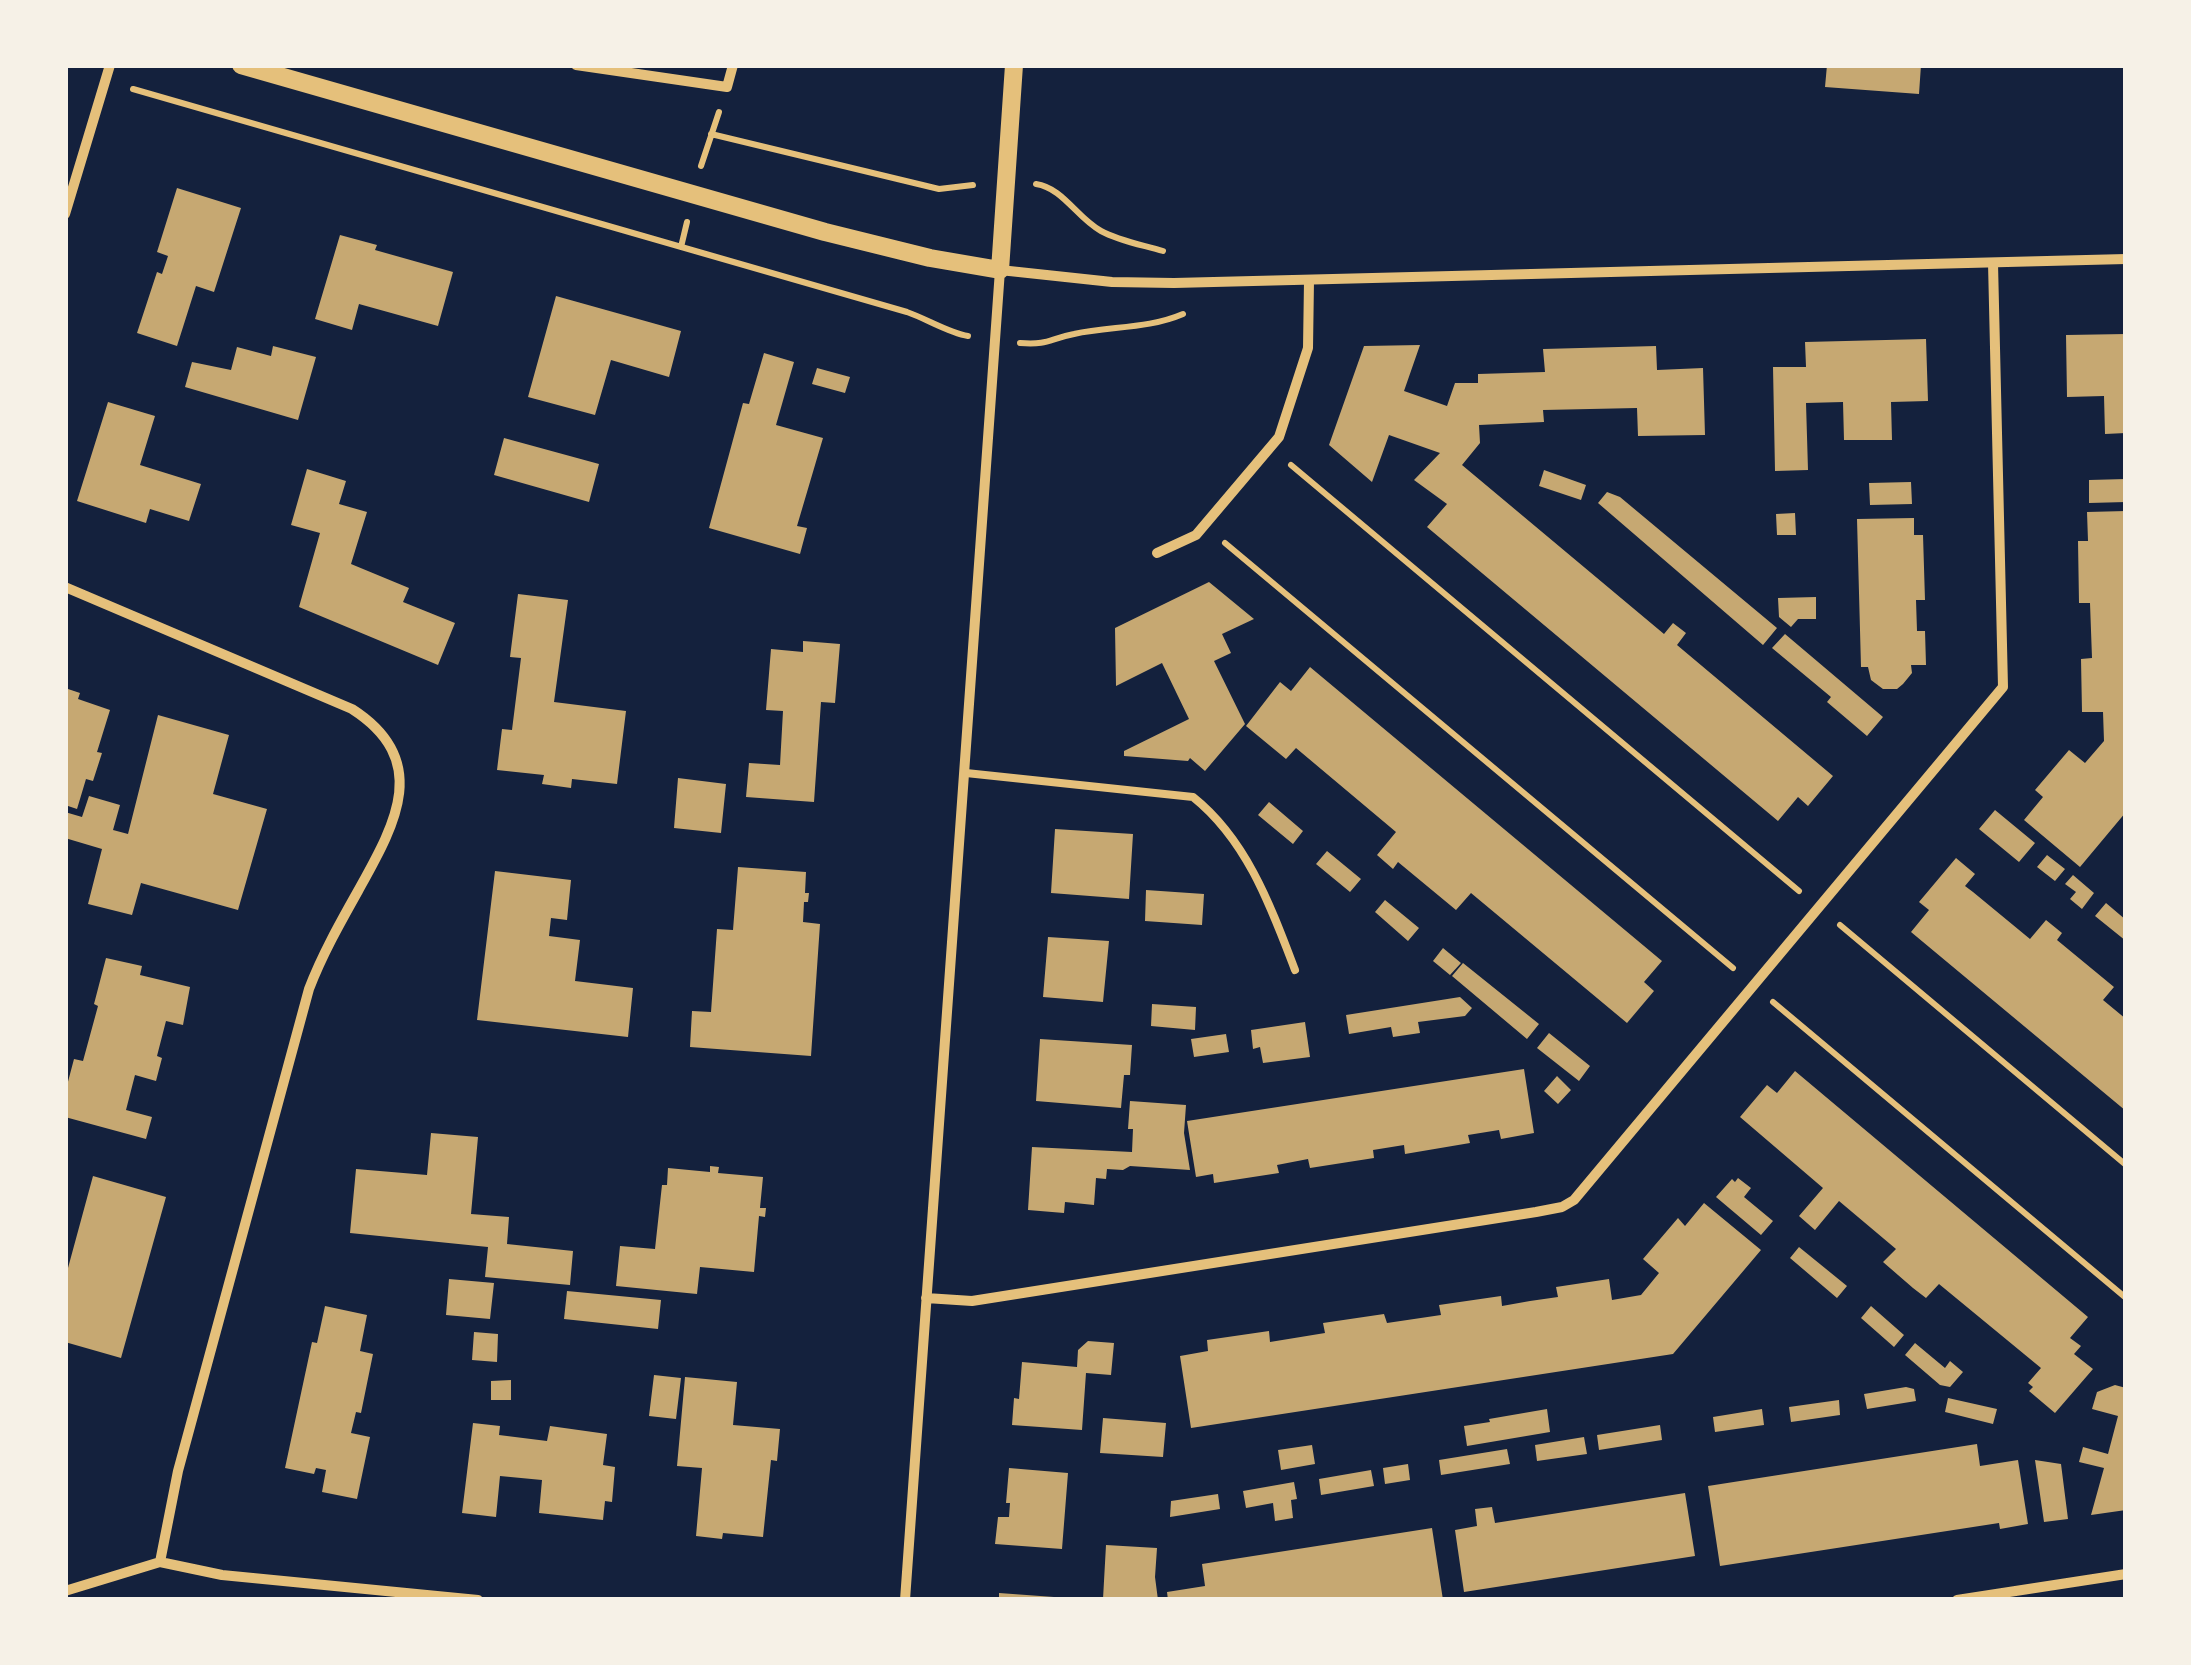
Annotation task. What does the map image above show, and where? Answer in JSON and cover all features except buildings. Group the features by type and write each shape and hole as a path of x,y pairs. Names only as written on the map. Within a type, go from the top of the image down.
{"street":[{"path":"65,214 110,65"},
{"path":"241,65 825,232 930,258 1112,282 1309,281 2126,259"},
{"path":"576,65 727,87 732,65"},
{"path":"905,1600 1014,65"},
{"path":"926,1298 972,1301 1562,1207 1584,1187 2003,687 1994,263"},
{"path":"1157,554 1196,535 1280,438 1308,348 1309,281"},
{"path":"65,587 352,710 370,721 388,743 400,770 401,796 394,823 320,960 309,989 178,1471 160,1562"},
{"path":"65,1591 160,1562 222,1574 478,1600"},
{"path":"1957,1600 2126,1574"}],"lane":[{"path":"966,772 1194,797 1220,818 1264,890 1296,970"}],"path":[{"path":"106,82 907,312 956,334"},
{"path":"1270,448 2126,1165"},
{"path":"1204,526 2126,1298"}]}
